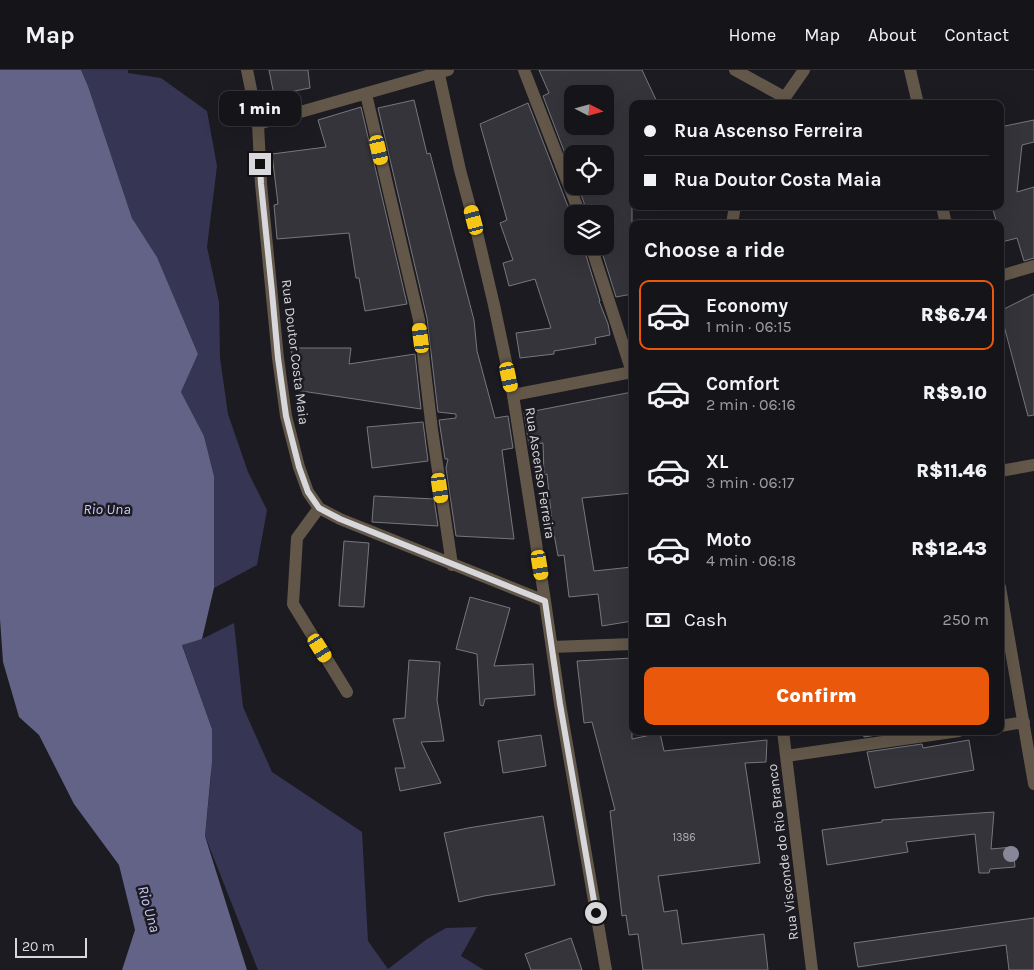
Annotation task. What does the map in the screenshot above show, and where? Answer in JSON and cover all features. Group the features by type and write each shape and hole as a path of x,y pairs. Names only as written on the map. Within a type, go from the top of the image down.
{"street":[{"name":"Rua Doutor Costa Maia","path":"247,70 258,124 263,203 278,358 286,416 308,492 319,508"},
{"path":"524,70 576,205"},
{"path":"734,70 782,100 804,70"},
{"path":"910,70 917,100"},
{"path":"258,124 442,71"},
{"name":"Rua Ascenso Ferreira","path":"442,71 460,170 478,236 513,395 560,704 606,970"},
{"path":"366,94 419,320 432,430 452,565"},
{"path":"594,255 629,363"},
{"path":"1004,275 1034,266"},
{"path":"513,395 629,373"},
{"path":"1004,470 1034,466"},
{"path":"347,692 293,604 297,538 319,508 364,530 545,601"},
{"path":"1004,610 1034,784"},
{"path":"552,647 629,644"},
{"path":"1004,725 1024,722"},
{"name":"Rua Visconde do Rio Branco","path":"783,735 812,970"},
{"path":"786,756 931,735"}],"shaded area":[{"path":"81,70 128,70 128,73 161,78 207,111 217,166 207,247 219,302 220,358 228,414 248,472 267,510 257,565 214,588 214,476 204,436 181,392 198,354 157,257 132,218"},
{"path":"234,623 243,707 272,772 362,832 368,941 388,969 427,939 446,928 477,927 461,956 484,970 258,970 205,836 211,776 212,729 182,644 202,639"}],"water":[{"name":"Rio Una","path":"0,70 81,70 132,218 157,257 198,354 181,392 204,436 214,476 214,588 202,639 182,645 212,729 212,762 205,836 247,970 122,970 135,930 119,865 74,804 39,735 19,717 3,662 0,619"}],"building":[{"path":"269,70 308,70 310,88 274,95"},
{"path":"539,70 642,70 656,100 629,100 629,210 632,210 632,220 629,220 629,295 616,297 603,255 614,255 614,205 585,205 581,195 614,195 614,145 564,145 564,151 543,96 549,93"},
{"path":"414,100 427,154 430,153 474,320 477,351 495,418 508,416 513,448 502,450 514,539 456,536 446,468 448,459 445,459 439,420 456,418 456,414 438,412 427,318 378,108"},
{"path":"528,103 567,205 564,205 564,255 586,255 599,301 608,324 610,335 595,338 596,344 554,351 554,354 520,358 516,333 551,328 535,279 509,286 503,263 513,260 500,223 507,220 480,124"},
{"path":"361,107 407,304 365,311 359,278 356,278 349,233 277,239 274,205 278,204 272,154 326,147 318,120"},
{"path":"1034,120 1034,142 1022,145 1017,192 1034,187 1034,258 1024,261 1017,238 1004,241 1004,220 996,220 993,210 1004,210 1004,126"},
{"path":"1034,294 1034,415 1028,416 1004,326 1004,309"},
{"path":"291,348 351,348 349,364 415,354 421,409 295,390"},
{"path":"629,393 629,493 582,498 594,571 629,567 629,622 602,626 598,594 569,597 564,555 558,556 552,523 547,474 544,475 543,443 529,445 524,413"},
{"path":"423,422 428,461 372,468 367,427"},
{"path":"374,496 434,499 438,526 372,522"},
{"path":"344,541 369,543 364,607 339,606"},
{"path":"470,597 510,608 494,666 533,664 535,695 485,699 483,706 480,705 477,654 456,649"},
{"path":"629,658 629,735 632,735 632,739 660,735 664,751 767,740 766,762 745,763 760,863 658,876 664,912 677,910 682,944 764,934 768,970 643,970 638,934 629,935 626,915 622,916 610,811 615,810 592,722 584,723 577,661"},
{"path":"409,660 440,662 437,700 444,741 421,742 441,783 400,791 395,768 405,768 393,719 405,718"},
{"path":"541,735 546,766 503,773 498,741"},
{"path":"969,740 974,770 875,788 867,752 922,744 923,748"},
{"path":"994,812 991,849 1013,847 1015,867 990,869 989,873 979,873 975,834 906,842 908,852 827,865 822,830 882,822 882,820"},
{"path":"543,816 555,885 484,896 459,902 444,833"},
{"path":"1034,918 1034,970 1009,970 1006,945 858,967 854,943"},
{"path":"571,938 582,970 531,970 525,954"}],"route":[{"path":"260,164 278,358 286,416 299,467 308,492 319,508 340,519 545,601 560,704 596,913"}]}
